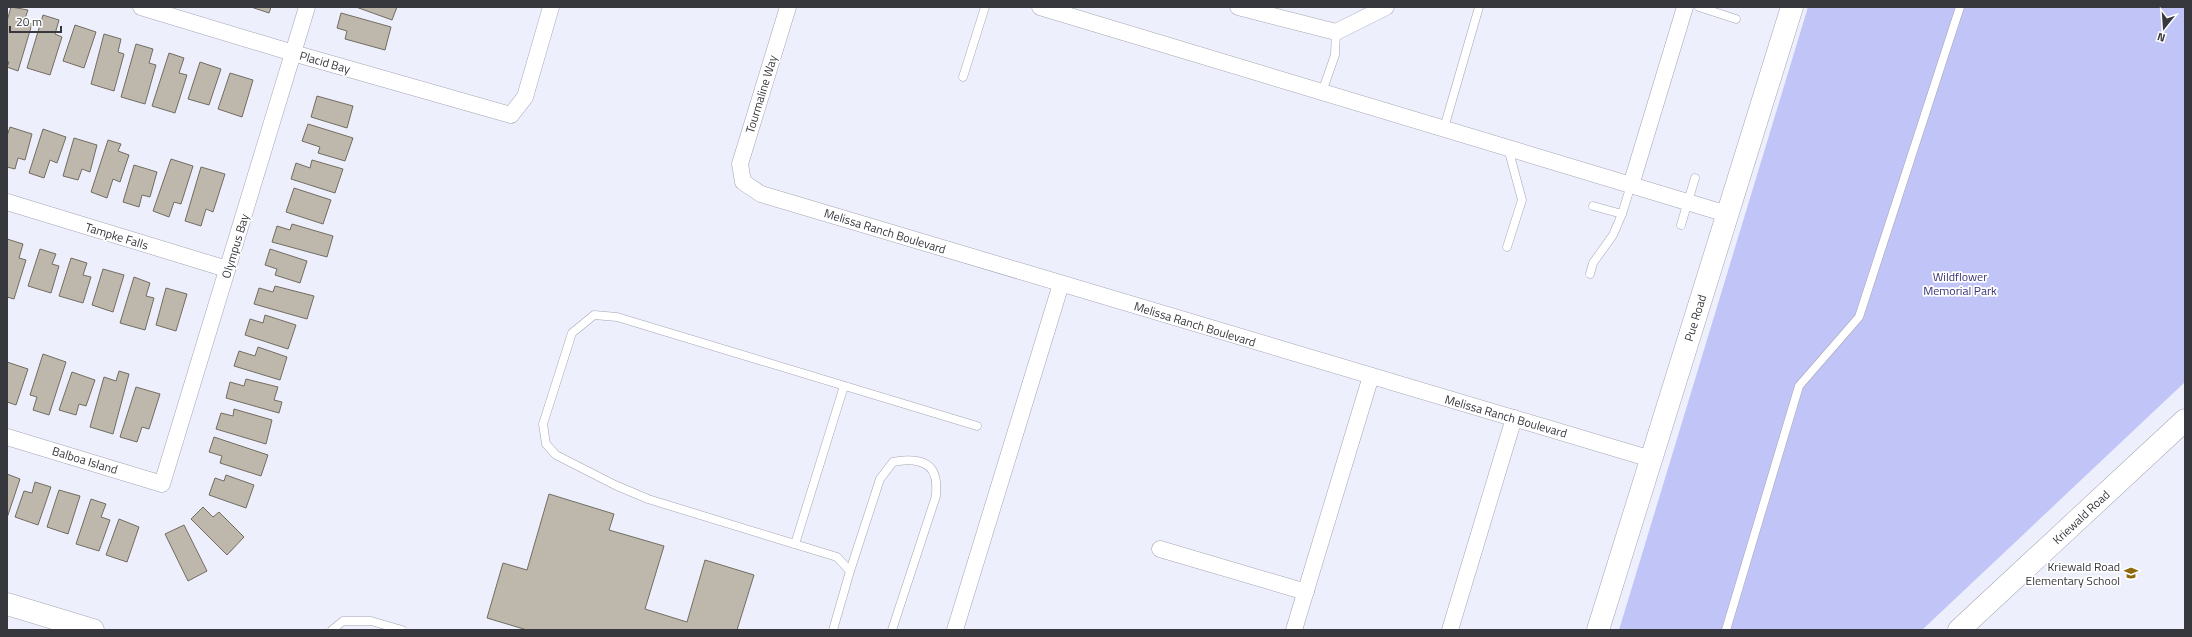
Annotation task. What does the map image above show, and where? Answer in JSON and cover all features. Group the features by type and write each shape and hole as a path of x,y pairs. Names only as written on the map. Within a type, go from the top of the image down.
{"street":[{"name":"Placid Bay","path":"141,7 293,53 511,115 524,98 552,7"},
{"name":"Olympus Bay","path":"162,484 307,7"},
{"name":"Tourmaline Way","path":"743,182 740,164 788,7"},
{"path":"1040,7 1727,214"},
{"path":"1238,7 1336,32 1386,7"},
{"path":"1631,185 1685,7"},
{"name":"Pue Road","path":"1598,630 1792,7"},
{"name":"Melissa Ranch Boulevard","path":"743,182 761,194 1651,459"},
{"name":"Tampke Falls","path":"7,202 227,269"},
{"path":"955,630 1061,284"},
{"path":"1294,630 1371,376"},
{"path":"1450,630 1514,418"},
{"name":"Kriewald Road","path":"1959,630 2185,420"},
{"name":"Balboa Island","path":"7,437 162,484"},
{"path":"1160,549 1306,592"},
{"path":"7,604 64,626 93,630"}],"lane":[{"path":"963,77 985,7"},
{"path":"1444,128 1479,7"},
{"path":"1699,7 1736,18"},
{"path":"1726,630 1799,386 1859,317 1960,7"},
{"path":"1322,92 1335,55 1336,32"},
{"path":"1507,247 1522,200 1508,148"},
{"path":"1681,225 1695,178"},
{"path":"1590,274 1593,263 1613,235 1622,214 1631,185"},
{"path":"1593,206 1622,214"},
{"path":"850,571 837,557 648,499 615,485 556,455 546,444 543,424 572,333 594,315 617,317 977,426"},
{"path":"795,544 844,386"},
{"path":"833,630 850,571 880,479 893,462 910,459 928,465 935,476 936,496 892,630"},
{"path":"332,630 343,621 371,621 402,630"}],"green space":[{"name":"Wildflower Memorial Park","path":"1808,7 2185,7 2185,382 1922,630 1619,630"}],"building":[{"path":"11,7 28,10 24,21 32,24 18,71 7,67 9,62 7,62 7,21"},
{"path":"251,7 271,7 269,13"},
{"path":"356,7 397,7 392,20"},
{"path":"341,13 391,27 385,50 345,39 347,31 337,28"},
{"path":"43,15 59,20 55,34 62,37 50,75 27,68"},
{"path":"75,25 96,32 84,68 63,61"},
{"path":"104,34 121,39 118,52 124,54 114,91 91,84"},
{"path":"136,44 153,49 149,63 156,65 145,104 121,97"},
{"path":"169,53 184,58 179,73 187,75 175,113 152,106"},
{"path":"200,62 221,69 209,105 188,99"},
{"path":"230,73 253,80 242,117 218,109"},
{"path":"317,96 353,106 347,128 311,117"},
{"path":"308,124 353,138 345,161 318,153 320,147 302,141"},
{"path":"10,127 32,134 25,160 18,158 15,169 7,167 7,136"},
{"path":"43,129 66,137 57,163 50,160 44,178 29,173"},
{"path":"74,138 97,145 90,172 82,169 78,180 63,176"},
{"path":"108,140 121,144 118,151 129,155 120,182 113,179 107,198 91,192"},
{"path":"171,159 193,166 181,204 174,202 169,217 153,211"},
{"path":"312,160 343,169 335,193 291,179 296,163 310,168"},
{"path":"134,165 157,172 150,197 142,195 139,207 123,202"},
{"path":"201,167 225,174 213,212 206,209 201,226 185,221"},
{"path":"294,188 331,200 323,224 286,212"},
{"path":"292,224 333,236 327,257 272,242 277,226 290,230"},
{"path":"7,239 23,244 19,258 26,260 14,299 7,297"},
{"path":"40,249 56,254 52,264 59,266 51,293 28,286"},
{"path":"270,249 307,261 300,283 275,275 277,269 265,265"},
{"path":"71,258 87,263 83,275 91,277 83,303 59,296"},
{"path":"103,269 124,275 113,312 92,305"},
{"path":"134,277 150,283 146,296 154,298 145,330 120,323"},
{"path":"275,286 314,296 307,319 254,304 259,288 273,292"},
{"path":"166,288 187,294 176,331 156,325"},
{"path":"265,315 296,325 288,349 245,335 250,319 263,323"},
{"path":"258,347 287,357 280,380 234,366 239,351 255,356"},
{"path":"43,354 66,362 49,415 33,410 37,397 30,395"},
{"path":"7,362 28,369 16,405 7,402"},
{"path":"119,371 129,374 113,434 90,427 104,377 116,381"},
{"path":"72,372 95,380 86,406 79,404 76,415 59,410"},
{"path":"246,379 278,387 274,400 282,402 279,413 226,398 230,382 244,386"},
{"path":"136,387 160,394 149,429 142,427 137,442 120,437"},
{"path":"234,409 272,420 266,444 216,429 221,413 233,416"},
{"path":"214,437 268,455 261,476 220,463 222,456 209,452"},
{"path":"7,474 20,479 7,518"},
{"path":"226,475 254,485 246,508 209,495 215,478 224,481"},
{"path":"35,482 51,487 38,525 15,517 24,491 32,493"},
{"path":"59,490 80,496 68,534 47,527"},
{"path":"549,494 614,514 609,530 664,546 645,609 687,622 705,560 754,575 737,630 527,630 487,618 503,563 527,570"},
{"path":"91,499 106,504 101,517 110,520 99,551 76,544"},
{"path":"203,507 213,517 219,512 244,537 227,555 191,519"},
{"path":"119,519 139,527 127,562 106,555"},
{"path":"184,525 207,571 188,581 165,534"}],"place":[{"name":"Kriewald Road Elementary School","path":"2131,573"}]}
